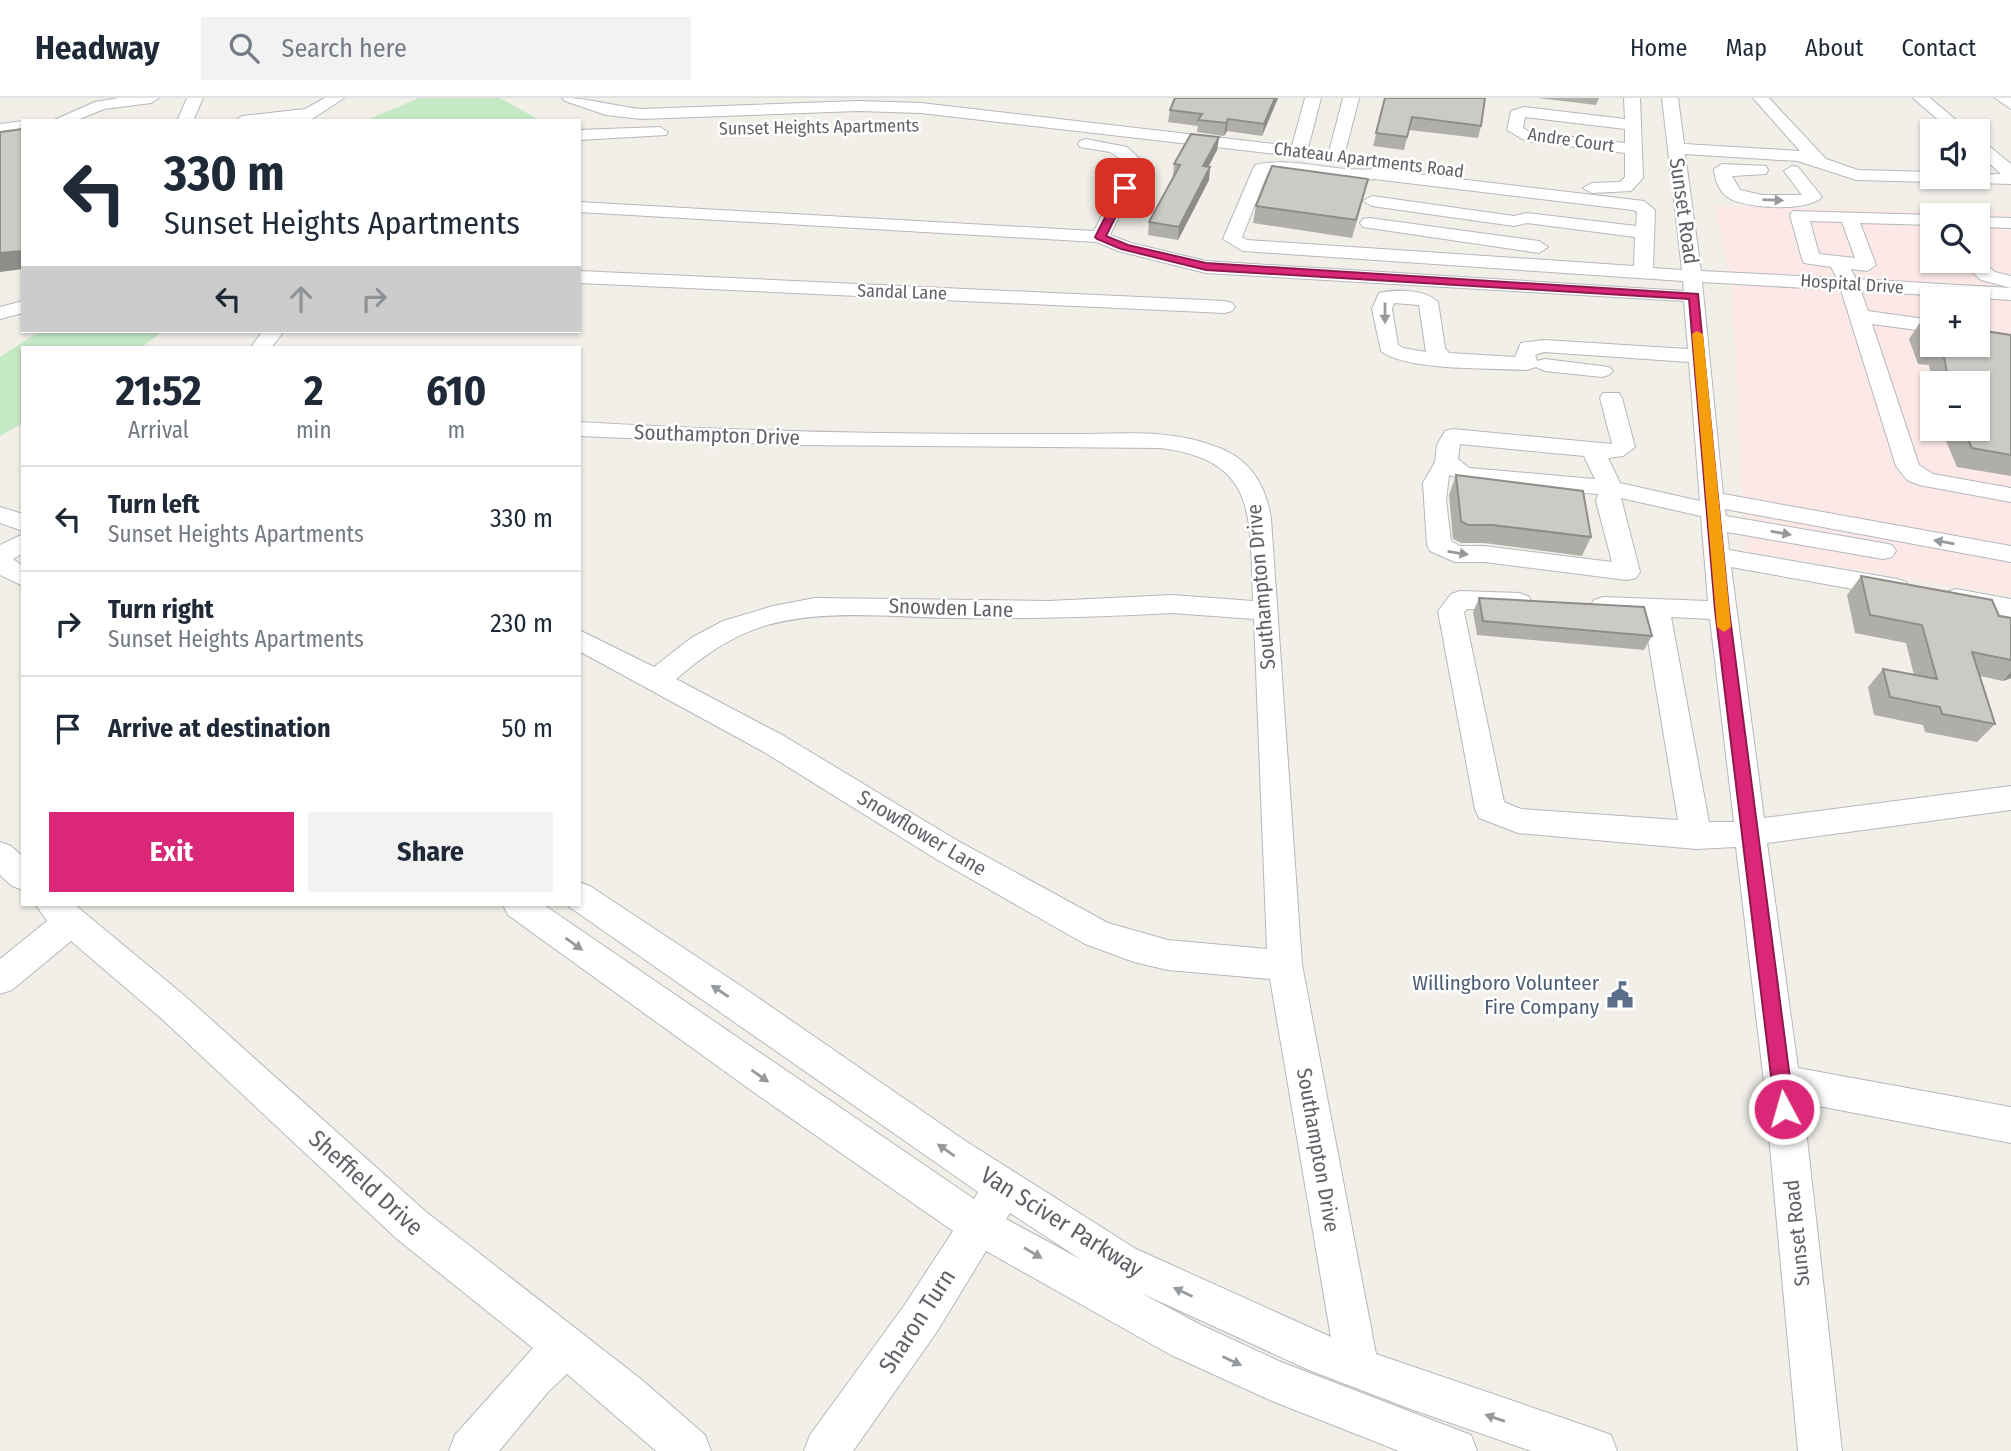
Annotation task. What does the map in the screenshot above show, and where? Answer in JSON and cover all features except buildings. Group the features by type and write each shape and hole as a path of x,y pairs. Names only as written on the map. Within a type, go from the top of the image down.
{"street":[{"path":"65,119 101,105 152,98"},
{"path":"142,119 152,98"},
{"path":"186,119 195,98"},
{"path":"266,118 274,98"},
{"path":"258,119 302,118 335,98"},
{"name":"Chateau Apartments Road","path":"570,98 600,109 641,114 899,106 1023,113 1300,152 1614,189 1625,187 1634,178 1636,149 1649,110"},
{"path":"600,109 628,98"},
{"path":"1300,152 1313,98"},
{"path":"1336,156 1351,98"},
{"path":"1520,98 1649,110"},
{"path":"1761,98 1821,163"},
{"path":"1922,98 1947,119"},
{"path":"2003,98 2011,104"},
{"name":"Sunset Road","path":"1649,110 1675,148 1693,286 1722,610 1782,1082 1820,1451"},
{"name":"Andre Court","path":"1636,149 1526,136 1515,130 1517,114 1649,110"},
{"name":"Sunset Heights Apartments","path":"864,123 929,125 1124,151 1132,155 1137,164 1100,237"},
{"path":"0,129 21,126"},
{"path":"581,135 674,131"},
{"path":"1990,146 2011,146"},
{"path":"1675,148 1788,163 1813,197 1799,201 1743,198 1733,193 1723,180 1722,169 1788,163 1800,156 1856,174 2011,179"},
{"path":"1990,156 2011,173"},
{"path":"1274,166 1355,176 1374,174 1638,205 1646,210 1643,267 1243,245 1232,239 1261,169 1274,166"},
{"path":"1363,253 1374,174"},
{"path":"1372,201 1514,221 1527,218 1645,233"},
{"path":"581,207 1100,237 1125,247 1206,267 1693,286"},
{"path":"1849,217 1867,265 1811,259 1799,215 1920,220"},
{"path":"1990,222 2011,223"},
{"path":"1369,223 1643,267 1693,286"},
{"path":"1838,262 1861,316 1908,466 1915,475 1927,480 2011,495"},
{"path":"1984,273 2011,282"},
{"name":"Sandal Lane","path":"581,277 1225,307"},
{"name":"Hospital Drive","path":"1693,286 1849,284 2011,294"},
{"path":"0,313 21,308"},
{"path":"1861,316 1920,324"},
{"path":"1527,364 1525,355 1528,347 1544,346 1699,356"},
{"path":"1441,357 1602,371"},
{"path":"1593,450 1611,488 1608,501 1627,572 1447,551 1439,545 1435,486 1453,436 1615,452 1624,447 1611,398"},
{"name":"Southampton Drive","path":"581,429 759,438 931,442 1146,440 1199,448 1223,458 1240,472 1252,488 1257,506 1264,566 1285,965 1358,1368"},
{"path":"1442,469 1484,478 1611,488 2011,574"},
{"path":"1713,510 2011,554"},
{"path":"0,514 21,522"},
{"path":"0,555 21,543"},
{"path":"1717,556 2011,608"},
{"path":"0,563 21,577"},
{"path":"1722,610 1460,600 1451,611 1490,809 1518,821 1725,836 2011,799"},
{"name":"Snowden Lane","path":"656,680 705,641 727,630 784,611 815,607 1049,610 1172,604 1265,611"},
{"path":"1656,608 1696,836"},
{"name":"Snowflower Lane","path":"581,640 839,782 909,828 1097,934 1168,955 1285,965"},
{"path":"0,855 21,875"},
{"name":"Van Sciver Parkway","path":"581,897 1003,1188 1122,1263 1216,1308 1358,1368 1595,1451"},
{"name":"Van Sciver Parkway","path":"520,906 772,1084 978,1225 1186,1340 1272,1380 1454,1451"},
{"path":"0,979 62,913"},
{"name":"Sheffield Drive","path":"62,913 174,1008 373,1192 627,1395 689,1451"},
{"path":"1782,1082 2011,1125"},
{"name":"Sharon Turn","path":"826,1451 921,1318 1003,1188"},
{"path":"471,1451 533,1377 565,1347"}],"shaded area":[{"path":"1715,206 1920,211 1920,273 1990,273 1990,213 2011,213 2011,596 1745,551 1732,284"}],"green space":[{"path":"419,98 500,98 537,119 369,119"},
{"path":"37,333 160,333 144,346 21,346 21,424 0,436 0,357"}],"slow traffic":[{"path":"1697,334 1724,627"}],"place":[{"name":"Willingboro Volunteer Fire Company","path":"1620,995"}],"route":[{"path":"1125,188 1100,237 1125,247 1206,267 1694,297 1722,610 1784,1109"}]}
